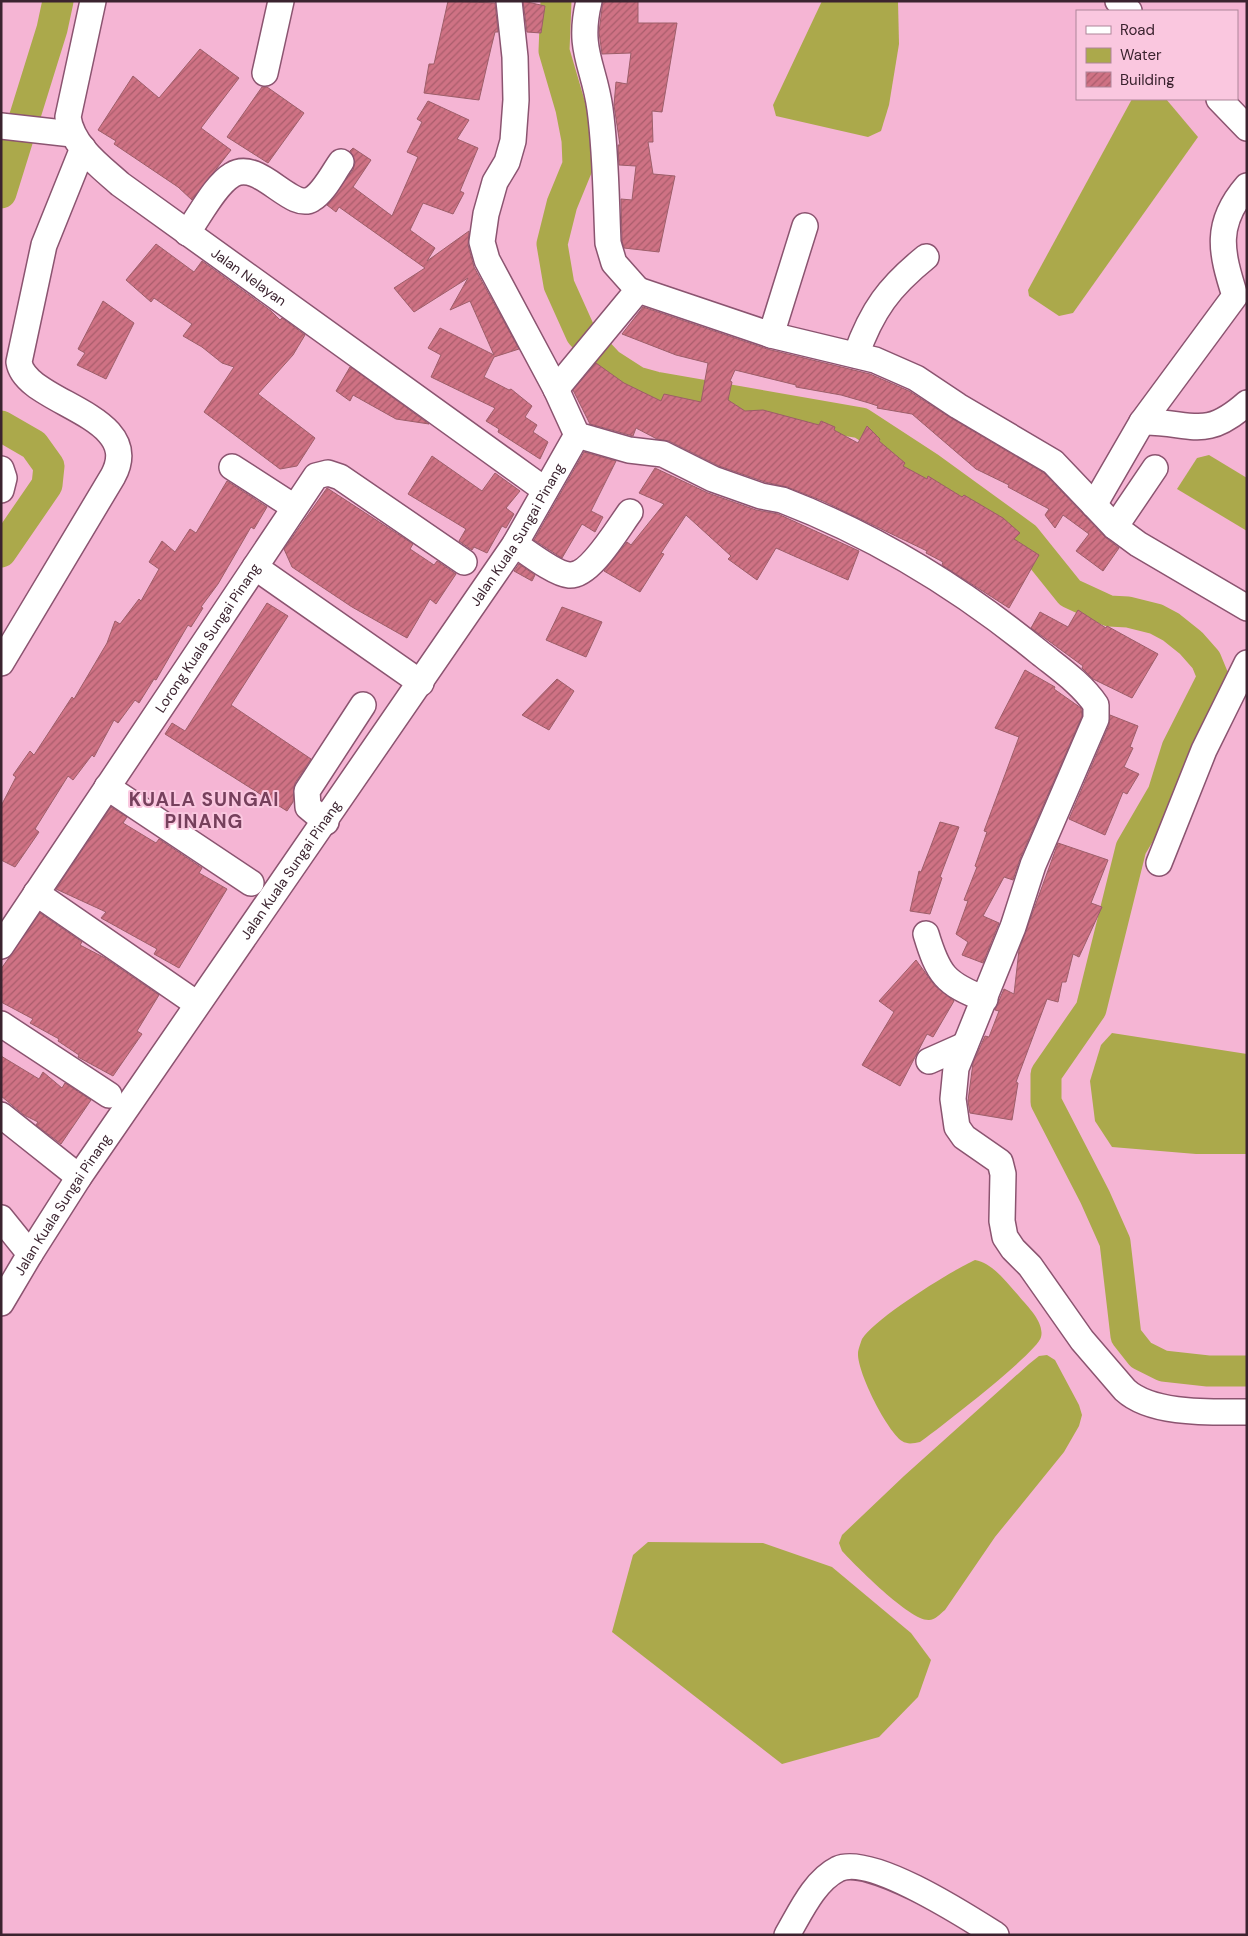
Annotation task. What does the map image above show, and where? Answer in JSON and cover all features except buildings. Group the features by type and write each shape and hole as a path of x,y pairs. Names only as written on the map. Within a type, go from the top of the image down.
{"street":[{"path":"1,662 113,476 119,460 118,450 107,431 33,381 22,371 19,362 44,245 77,141 68,117 69,106 93,1"},
{"path":"265,73 282,1"},
{"path":"509,1 515,57 516,100 514,141 508,162 492,191 482,242 486,260 560,383 578,435 636,452 663,454 713,479 761,496 782,500 910,562 939,578 999,621 1079,685 1096,705 1096,720 1034,865 985,999 956,1068 953,1099 955,1123 964,1137 1000,1162 1003,1174 1002,1229 1012,1249 1030,1266 1082,1340 1132,1397 1146,1402 1195,1412 1247,1412"},
{"path":"589,1 586,14 584,48 600,108 608,243 614,263 638,290 771,335 887,364 916,378 958,406 1045,456 1116,527 1138,544 1247,608"},
{"path":"1118,1 1128,10"},
{"path":"1220,100 1247,128"},
{"path":"2,126 77,141"},
{"name":"Jalan Nelayan","path":"77,141 120,184 545,490"},
{"path":"188,233 222,184 233,174 243,171 253,173 295,198 306,201 314,198 341,162"},
{"path":"1094,505 1142,422 1241,306 1224,264 1222,238 1232,206 1247,186"},
{"path":"771,335 805,226"},
{"path":"856,355 864,333 891,288 926,257"},
{"path":"560,383 638,290"},
{"path":"1142,422 1194,428 1206,427 1225,420 1247,403"},
{"name":"Jalan Kuala Sungai Pinang","path":"1,1302 79,1177 197,1004 326,822 515,544 578,435"},
{"path":"232,466 294,507"},
{"path":"1116,527 1155,468"},
{"path":"1,469 4,478 1,490"},
{"name":"Lorong Kuala Sungai Pinang","path":"1,946 316,476 328,473 340,477 464,562"},
{"path":"515,544 563,573 572,575 589,567 630,512"},
{"path":"255,567 421,683"},
{"path":"1159,863 1204,750 1240,697 1247,663"},
{"path":"326,822 308,807 307,791 363,705"},
{"path":"107,787 251,882"},
{"path":"36,893 197,1004"},
{"path":"926,934 940,972 944,977 968,993 985,999"},
{"path":"1,1024 109,1095"},
{"path":"929,1060 966,1045"},
{"path":"1,1115 79,1177"},
{"path":"1,1218 30,1254"},
{"path":"787,1935 823,1881 840,1868 850,1866 888,1874 996,1935"}],"water":[{"path":"822,1 898,1 899,44 889,105 881,131 868,137 776,116 773,105"},
{"path":"1131,100 1167,100 1198,137 1073,313 1059,316 1029,296 1028,290"},
{"path":"1209,455 1247,478 1247,531 1177,489 1197,458"},
{"path":"1112,1033 1247,1054 1247,1154 1196,1154 1112,1147 1095,1121 1090,1081 1101,1045"},
{"path":"975,1260 994,1269 1026,1304 1038,1320 1041,1337 1036,1345 1006,1373 920,1442 904,1442 896,1435 881,1414 862,1373 858,1352 862,1339 882,1319 897,1308 932,1284"},
{"path":"1047,1355 1055,1360 1079,1405 1082,1415 1079,1426 1064,1452 995,1537 945,1610 931,1620 920,1618 897,1603 842,1551 839,1543 842,1535 904,1476 1029,1364 1039,1356"},
{"path":"648,1542 763,1543 832,1567 911,1633 931,1660 918,1697 879,1737 782,1764 612,1632 633,1555"}],"waterway":[{"path":"1,193 52,29 58,1"},
{"path":"556,1 554,51 571,109 577,140 578,165 562,204 552,244 559,285 581,334 609,364 637,382 655,387 861,423 930,468 1025,537 1070,593 1109,611 1128,612 1156,619 1171,627 1191,643 1206,660 1213,677 1177,748 1163,793 1131,848 1091,1009 1046,1074 1046,1102 1095,1197 1115,1242 1126,1336 1141,1355 1163,1366 1208,1371 1247,1371"},
{"path":"1,426 34,445 49,466 47,485 1,552"}],"district":[{"name":"KUALA SUNGAI PINANG","path":"204,810"}]}
